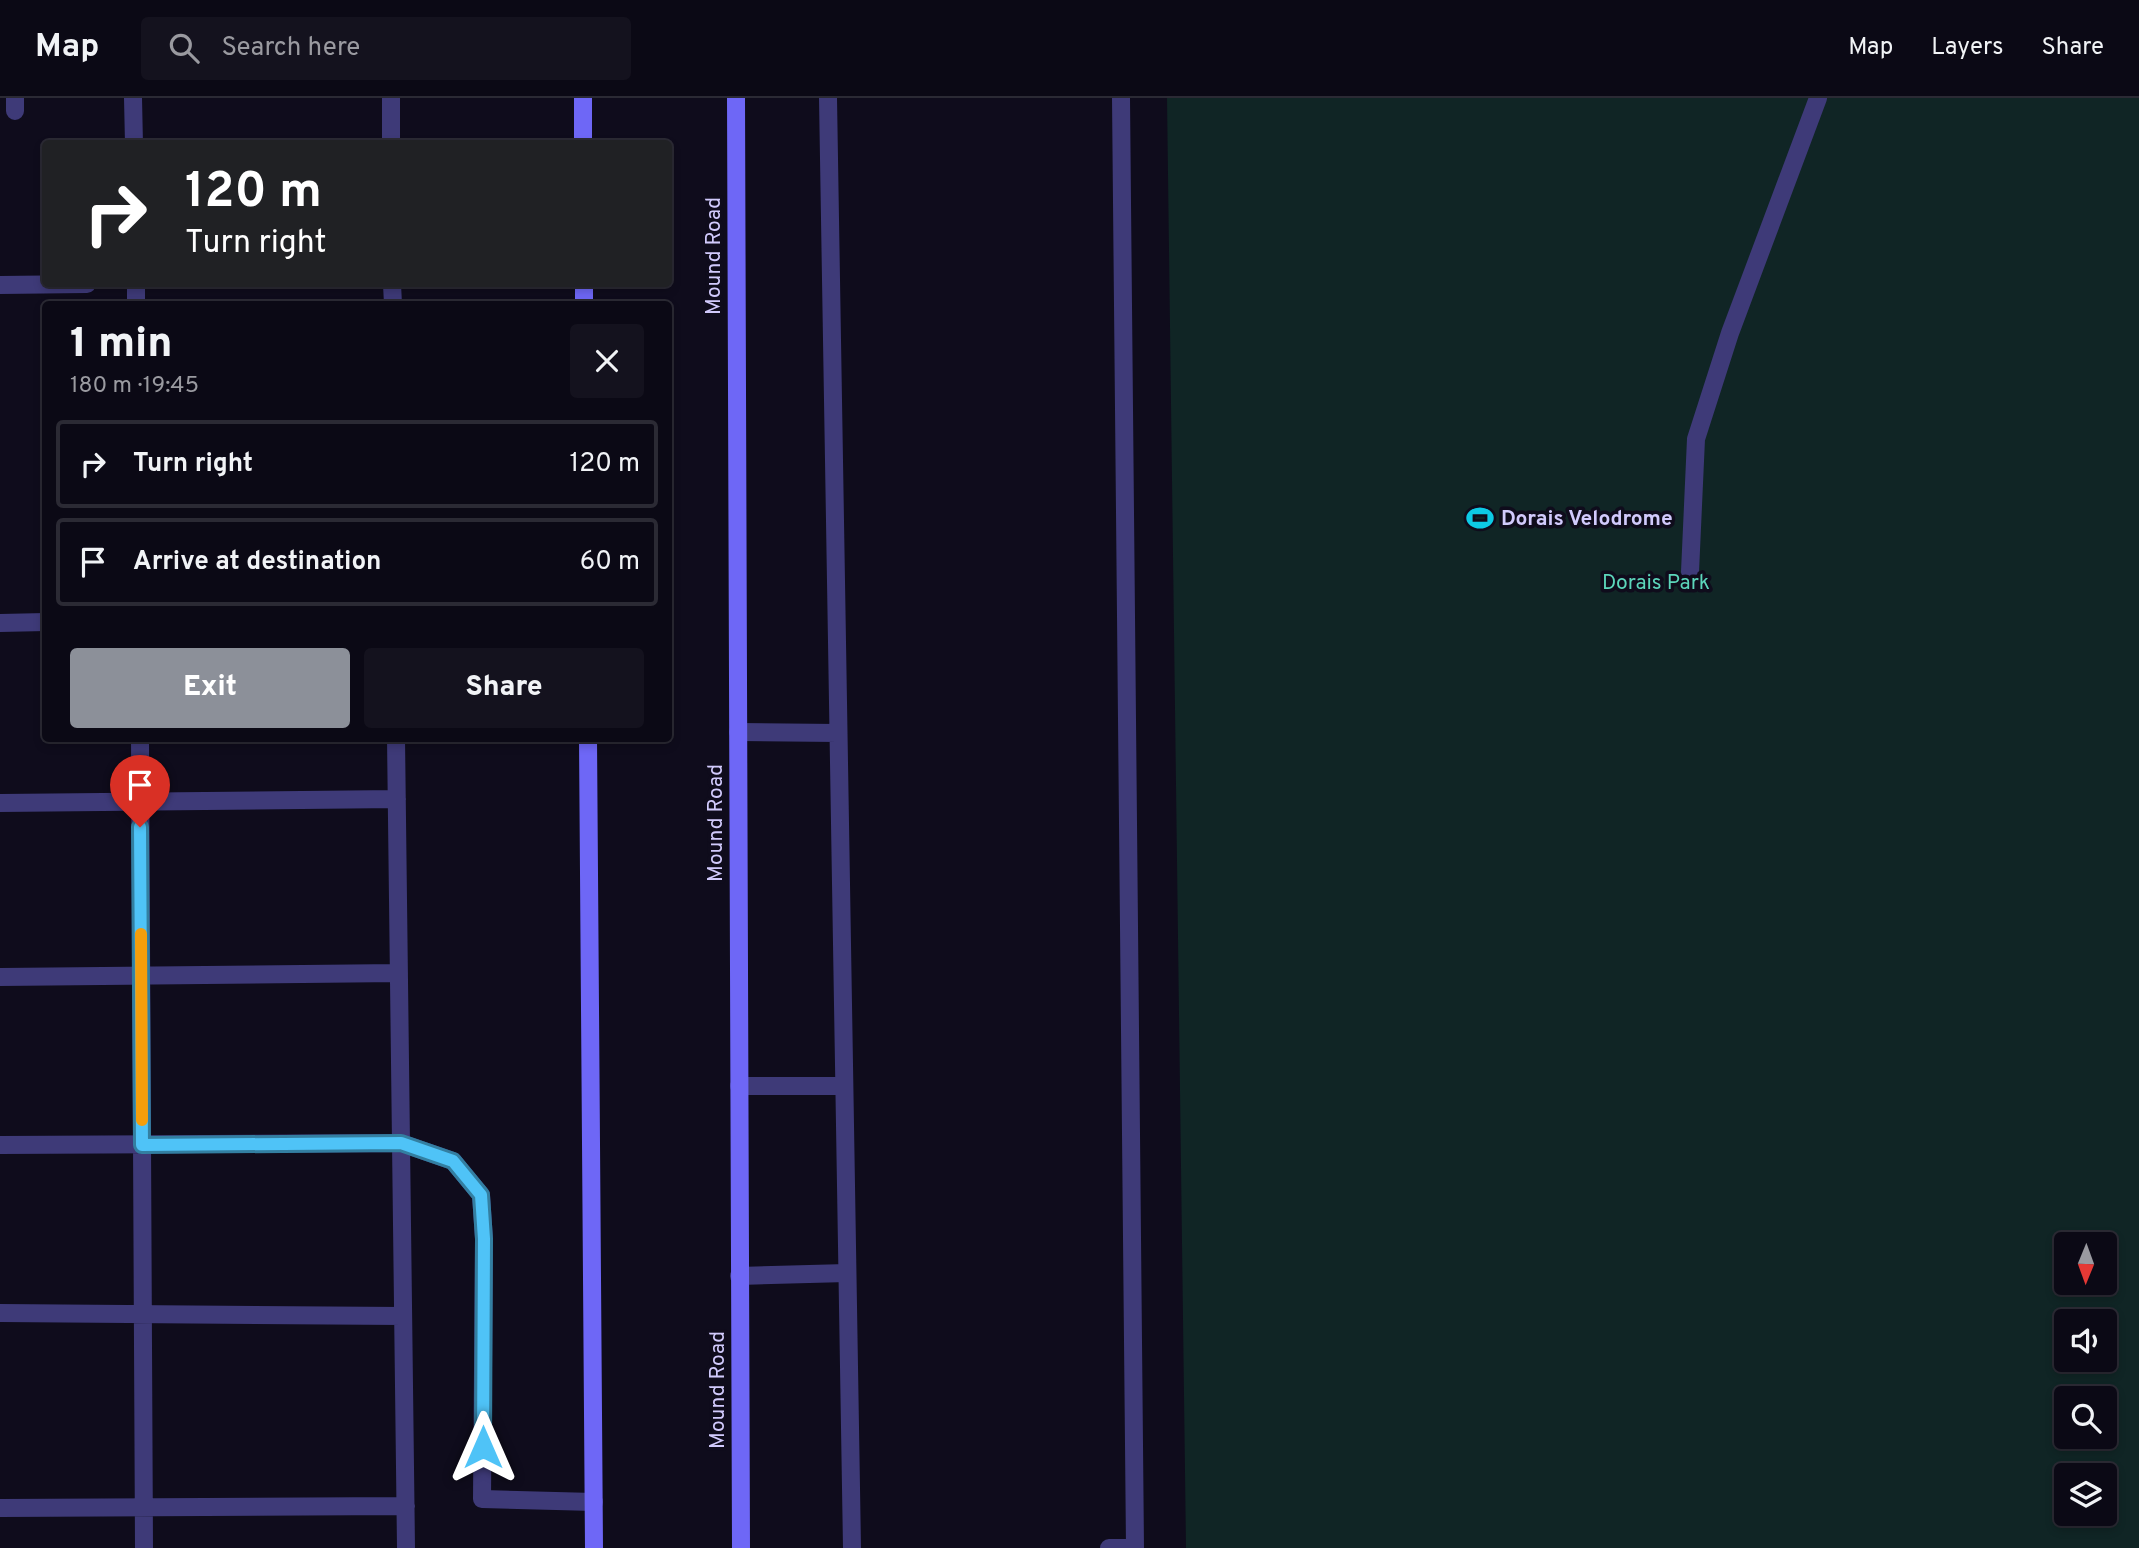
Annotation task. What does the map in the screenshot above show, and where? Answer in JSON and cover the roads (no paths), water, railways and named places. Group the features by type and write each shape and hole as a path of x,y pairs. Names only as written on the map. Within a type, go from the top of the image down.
{"main road":[{"path":"583,98 583,140"},
{"name":"Mound Road","path":"736,98 741,1548"},
{"path":"588,742 594,1548"}],"lane":[{"path":"134,98 134,140"},
{"path":"391,98 391,140"},
{"path":"828,98 852,1548"},
{"path":"1109,1548 1135,1548 1121,98"},
{"path":"1690,572 1696,439 1730,333 1818,98"},
{"path":"0,285 42,285"},
{"path":"0,623 42,622"},
{"path":"738,732 838,733"},
{"path":"140,742 145,1548"},
{"path":"396,742 406,1548"},
{"path":"0,803 397,799"},
{"path":"0,976 399,973"},
{"path":"739,1086 844,1086"},
{"path":"0,1145 401,1143 453,1161 481,1195 484,1239 482,1499 593,1502"},
{"path":"739,1276 847,1273"},
{"path":"0,1313 403,1316"},
{"path":"0,1508 405,1506"}],"place":[{"name":"Dorais Velodrome","path":"1480,518"}],"park label":[{"name":"Dorais Park","path":"1656,582"}]}
